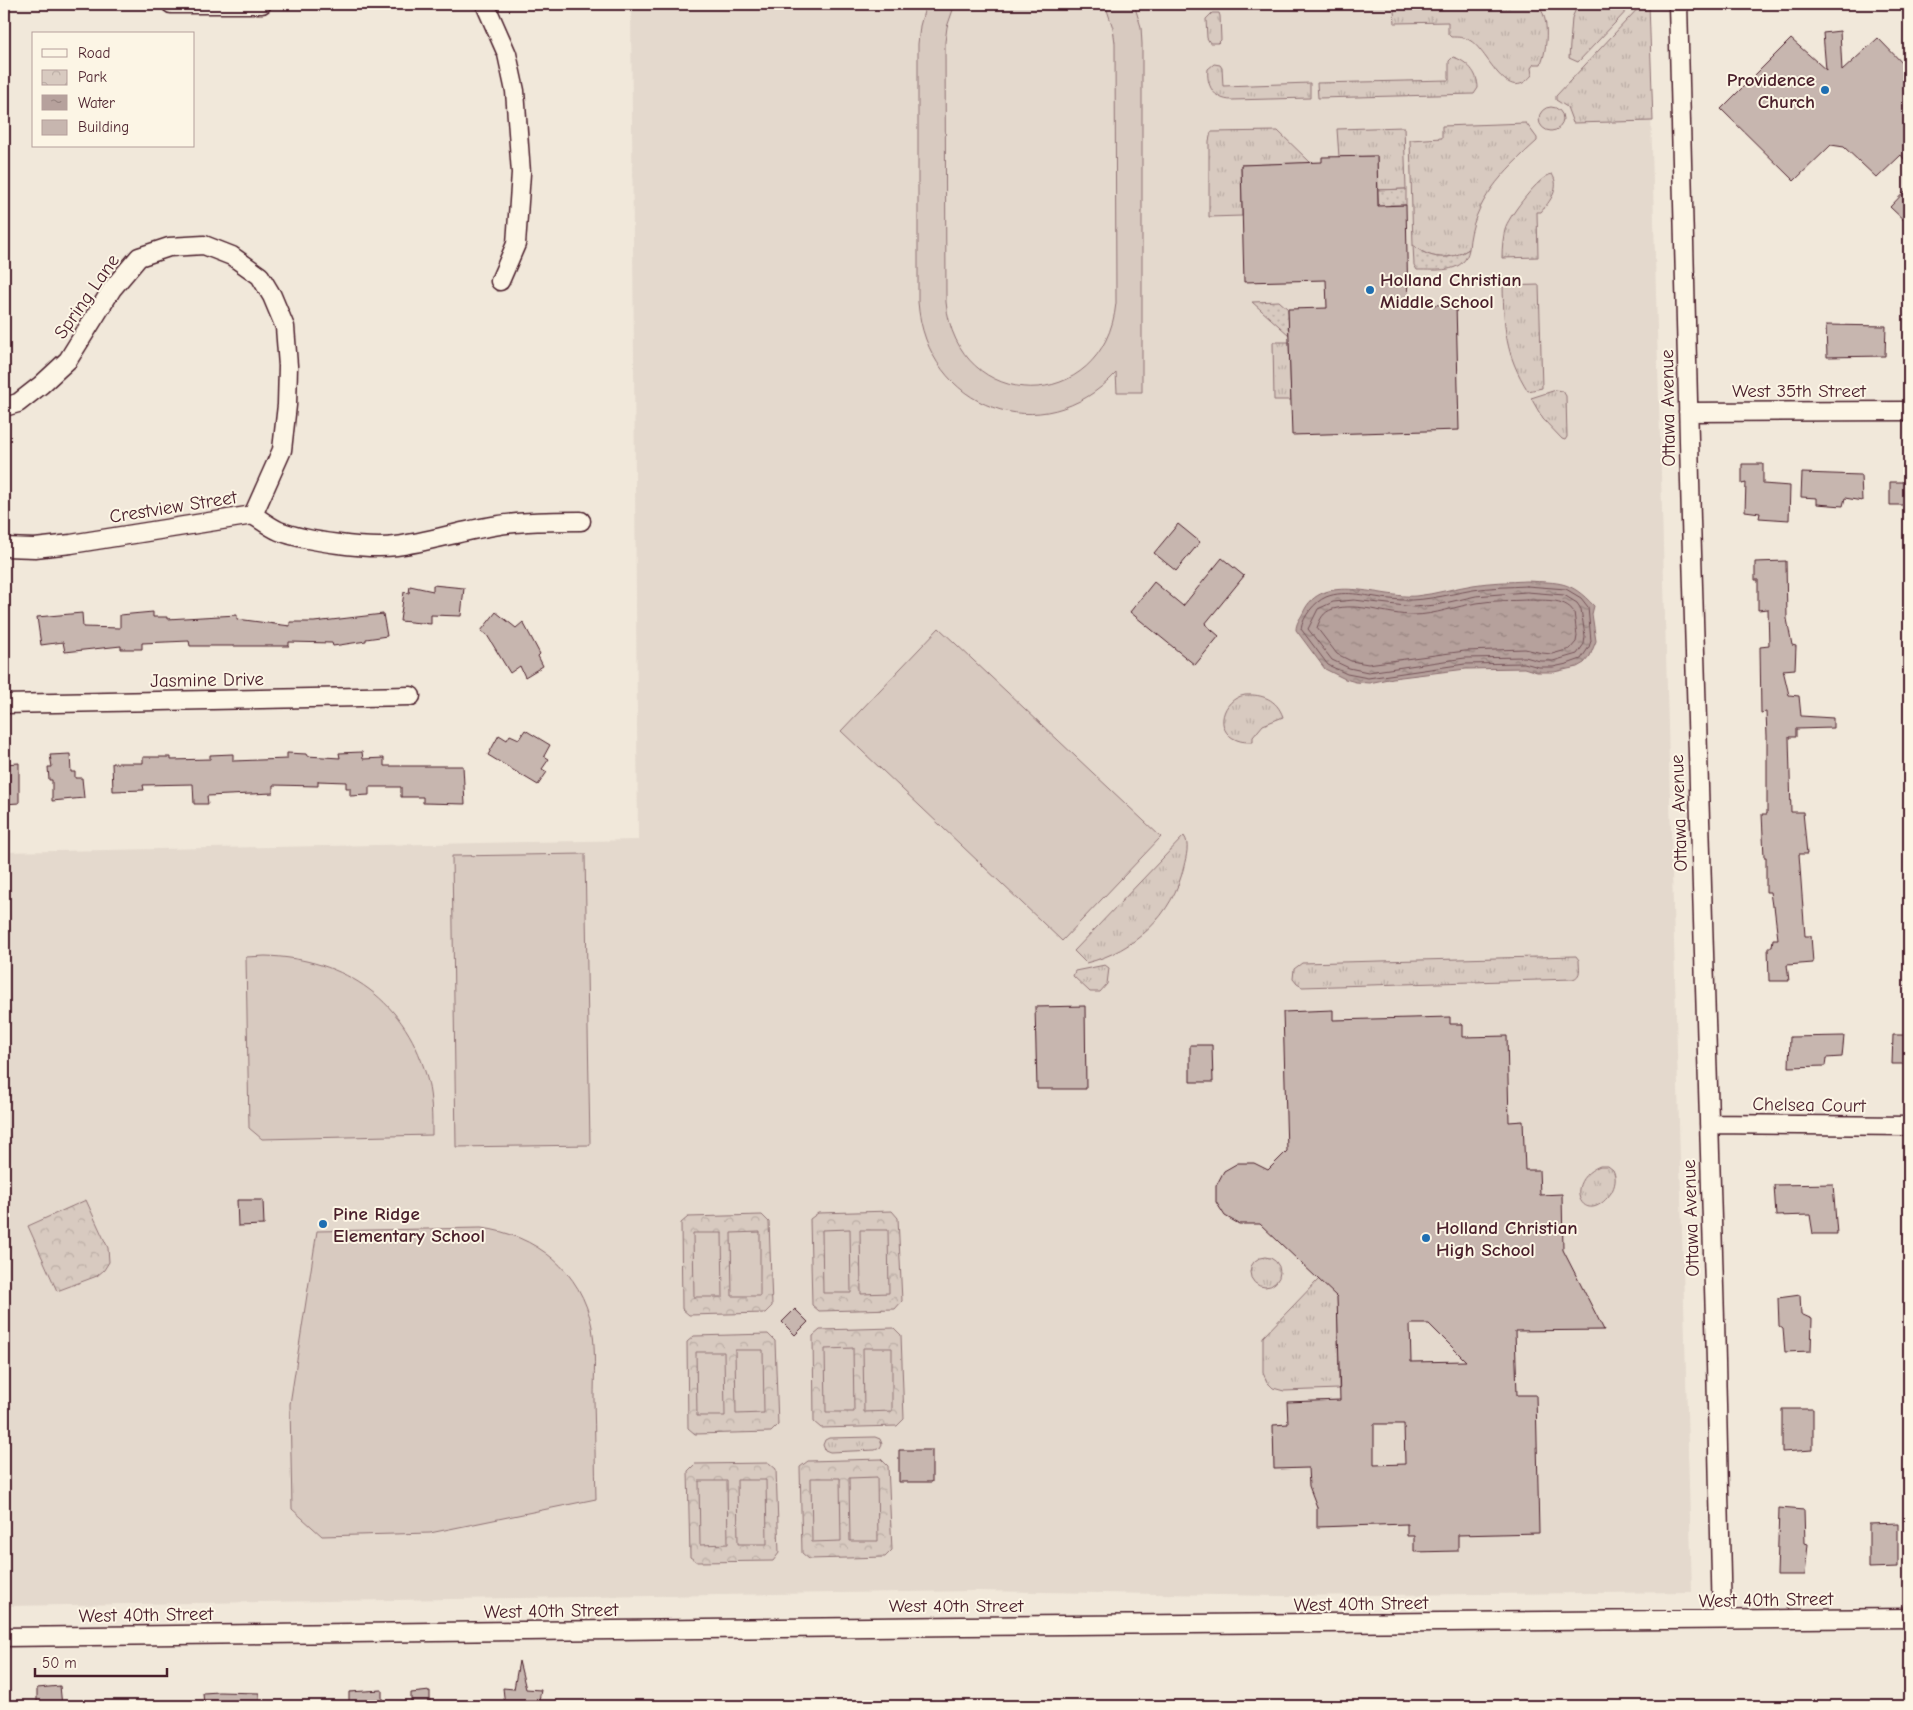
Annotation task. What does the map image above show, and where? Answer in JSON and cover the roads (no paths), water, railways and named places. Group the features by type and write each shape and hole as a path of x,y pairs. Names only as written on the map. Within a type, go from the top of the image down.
{"street":[{"path":"171,4 262,4"},
{"path":"485,4 507,54 515,91 521,173 516,244 500,281"},
{"name":"Ottawa Avenue","path":"1678,4 1722,1620"},
{"name":"Spring Lane","path":"4,407 18,404 68,360 112,289 139,257 169,247 204,245 232,256 260,276 272,296 285,327 288,366 287,405 282,450 253,515"},
{"name":"West 35th Street","path":"1688,412 1909,411"},
{"name":"Crestview Street","path":"4,547 35,548 71,544 253,515 278,531 305,538 368,548 420,542 494,526 536,521 581,521"},
{"name":"Jasmine Drive","path":"4,704 411,696"},
{"name":"Chelsea Court","path":"1709,1124 1909,1126"},
{"name":"West 40th Street","path":"4,1637 1909,1618"}],"water":[{"path":"1527,581 1564,584 1578,591 1594,606 1592,614 1596,641 1590,656 1584,663 1577,667 1554,672 1537,672 1524,668 1466,669 1393,678 1369,683 1356,682 1325,669 1296,630 1298,621 1312,600 1324,593 1338,590 1416,596 1479,584"}],"place":[{"name":"Providence Church","path":"1825,90"},
{"name":"Holland Christian Middle School","path":"1370,290"},
{"name":"Pine Ridge Elementary School","path":"323,1224"},
{"name":"Holland Christian High School","path":"1426,1238"}]}
